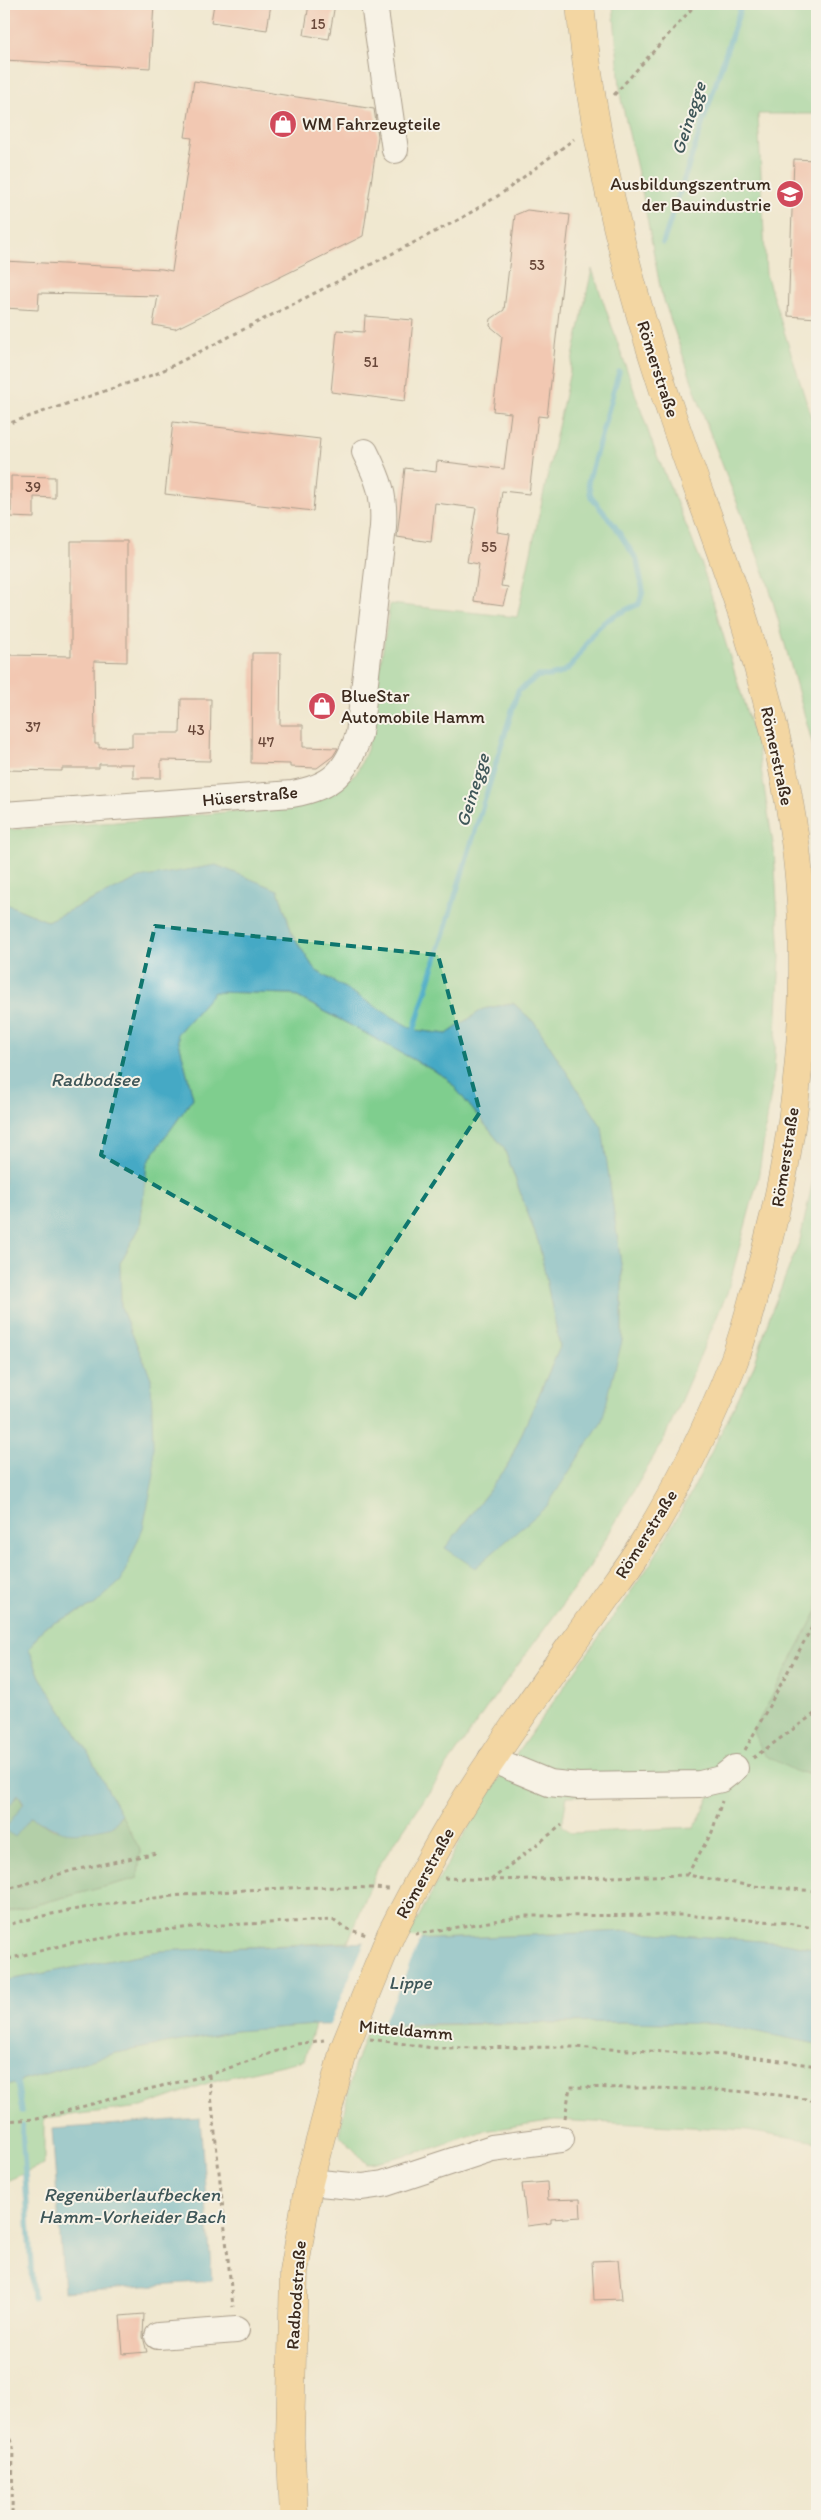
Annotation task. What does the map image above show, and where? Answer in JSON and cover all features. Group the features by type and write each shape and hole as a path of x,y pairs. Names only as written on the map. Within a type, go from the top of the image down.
{"main road":[{"name":"Römerstraße","path":"345,2043 378,1934 417,1883 492,1759 642,1545 676,1485 715,1406 734,1361 748,1318 780,1198 798,1074 803,955 799,877 793,827 772,725 746,627 664,391 625,258 605,176 594,113 580,4"},
{"name":"Radbodstraße","path":"294,2516 290,2438 294,2272 309,2182 345,2043"}],"street":[{"path":"374,4 395,150"},
{"name":"Hüserstraße","path":"4,815 292,794 313,790 337,775 348,762 359,734 383,527 384,504 380,481 365,452"},
{"path":"492,1759 549,1783 578,1786 700,1784 721,1779 735,1768"},
{"path":"309,2182 362,2187 383,2184 492,2148 561,2139"},
{"path":"158,2336 234,2318"}],"path":[{"path":"614,95 696,4"},
{"path":"4,425 158,373 460,219 501,194 574,139"},
{"path":"687,1875 712,1832 735,1768 817,1618"},
{"path":"735,1768 750,1761 817,1712"},
{"path":"491,1880 562,1825"},
{"path":"4,1890 74,1870 157,1853"},
{"path":"4,1926 126,1900 251,1889 687,1875 752,1886 817,1891"},
{"path":"426,1934 525,1916 682,1915 788,1923 817,1929"},
{"path":"8,1959 71,1944 201,1926 333,1920 344,1928 378,1934"},
{"name":"Mitteldamm","path":"4,2121 37,2119 208,2075 297,2044 345,2043 433,2048 572,2047 745,2056 817,2066"},
{"path":"208,2075 234,2318"},
{"path":"561,2139 570,2087 682,2090 789,2096 817,2101"},
{"path":"4,2424 13,2444 12,2516"}],"highlighted area":[{"path":"155,926 438,955 480,1112 358,1299 101,1155"}],"green space":[{"path":"613,4 817,4 817,114 758,114 766,274 813,423 817,423 817,760 767,580 707,425 661,292 641,186 621,99"},
{"path":"592,269 654,448 700,559 758,749 774,850 780,956 774,1073 758,1179 727,1293 665,1437 587,1571 485,1710 378,1867 348,1942 159,1951 4,1981 4,1913 138,1878 140,1850 86,1749 40,1677 29,1649 44,1627 93,1606 151,1378 121,1308 120,1263 140,1227 147,1163 193,1098 177,1034 214,992 292,994 365,1033 447,1078 504,1148 539,1244 560,1347 507,1467 445,1548 622,1341 622,1271 613,1208 558,1060 535,1023 513,1003 483,1009 447,1034 414,1030 315,970 293,936 278,890 139,878 47,921 4,903 4,830 157,819 315,803 356,774 367,750 390,604 517,617"},
{"path":"817,1161 817,1611 753,1732 797,1772 817,1774 817,1949 786,1943 627,1931 406,1940 456,1848 494,1786 651,1563 690,1495 754,1366 770,1315 800,1240","holes":["711,1794 695,1827 571,1833 562,1825 567,1796"]},
{"path":"817,1611 817,1774 797,1772 764,1755 753,1732"},
{"path":"18,1794 31,1817 54,1830 113,1826 121,1814 140,1850 138,1878 4,1913 4,1813"},
{"path":"621,2022 718,2024 817,2044 817,2142 748,2130 555,2120 484,2131 427,2150 367,2164 339,2134 354,2067 369,2026"},
{"path":"315,2025 304,2060 217,2080 142,2107 44,2118 44,2165 4,2182 4,2086 115,2053 235,2031"}],"water":[{"name":"Radbodsee","path":"216,865 278,890 293,936 315,970 414,1030 447,1034 483,1009 513,1003 535,1023 602,1127 622,1271 622,1341 602,1421 547,1506 475,1568 445,1548 507,1467 560,1347 539,1244 504,1148 447,1078 365,1033 292,994 214,992 177,1034 193,1098 147,1163 140,1227 120,1263 121,1308 151,1378 154,1475 143,1528 121,1581 93,1606 44,1627 29,1649 40,1677 86,1749 121,1814 113,1826 79,1833 54,1829 31,1817 15,1837 5,1829 24,1803 18,1794 4,1813 4,1791 10,1784 4,1778 4,903 47,921 139,878"},
{"name":"Lippe","path":"627,1931 786,1943 817,1949 817,2044 718,2024 621,2022 315,2025 235,2031 115,2053 4,2086 4,1981 159,1951"},
{"name":"Regenüberlaufbecken Hamm-Vorheider Bach","path":"200,2118 212,2281 64,2292 52,2129"}],"pier":[{"path":"422,1937 381,2028 328,2028 366,1939"}],"building":[{"path":"4,4 154,4 150,68 4,60"},
{"path":"214,4 271,4 267,30 211,22"},
{"path":"309,4 335,4 329,39 304,35"},
{"path":"194,81 374,109 378,136 363,236 175,329 153,325 158,296 39,293 38,310 4,308 4,261 172,271 192,138 185,137"},
{"path":"794,159 815,160 815,164 817,164 817,318 788,316"},
{"path":"527,210 570,215 547,417 538,416 529,494 502,491 497,532 510,534 501,586 508,587 503,605 474,601 479,564 467,562 476,508 435,503 431,542 397,537 405,468 436,472 437,461 504,469 511,413 493,411 502,336 490,326 491,319 504,310 515,215"},
{"path":"365,316 413,320 405,401 331,392 337,330 364,332"},
{"path":"173,422 320,439 313,511 165,494"},
{"path":"11,476 55,477 55,498 34,497 34,518 11,517"},
{"path":"71,541 127,541 127,662 94,661 95,744 99,744 99,748 132,747 132,733 180,733 181,699 211,699 210,761 161,760 161,778 133,778 133,764 99,764 99,768 62,768 62,771 4,770 4,686 6,686 7,655 71,656"},
{"path":"252,653 281,653 280,725 303,725 303,747 338,748 333,756 317,768 290,767 290,764 251,763"},
{"path":"547,2182 548,2200 580,2199 581,2217 551,2219 551,2223 527,2226 522,2184"},
{"path":"618,2260 622,2299 594,2300 592,2261"},
{"path":"144,2314 143,2337 147,2352 123,2354 120,2316"}],"waterway":[{"name":"Geinegge","path":"663,243 742,4"},
{"name":"Geinegge","path":"414,1030 518,691 538,676 550,676 567,670 599,627 615,615 639,604 643,591 637,560 614,525 591,497 588,482 619,372"},
{"path":"16,2076 22,2111"},
{"path":"22,2126 33,2298"}],"place":[{"name":"WM Fahrzeugteile","path":"283,124"},
{"name":"Ausbildungszentrum der Bauindustrie","path":"790,194"},
{"name":"BlueStar Automobile Hamm","path":"322,706"}]}
